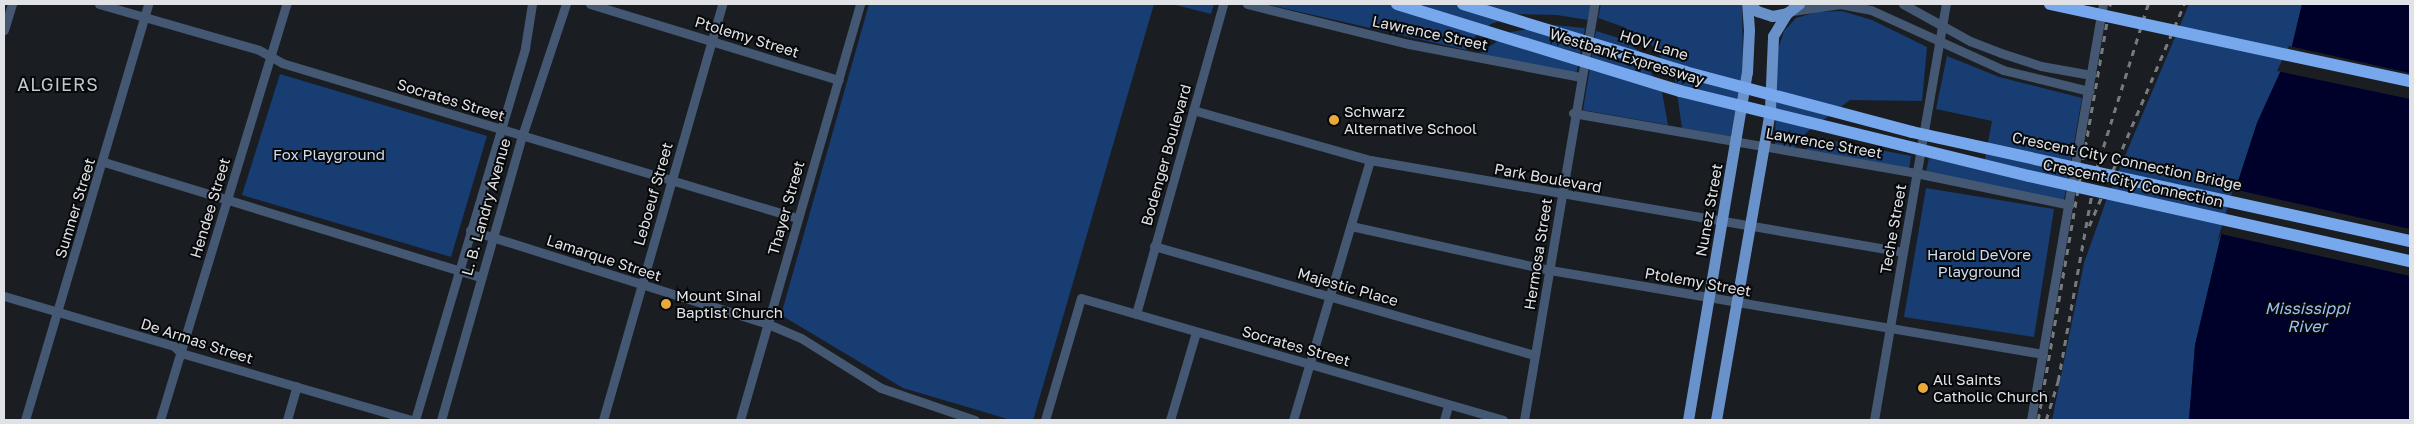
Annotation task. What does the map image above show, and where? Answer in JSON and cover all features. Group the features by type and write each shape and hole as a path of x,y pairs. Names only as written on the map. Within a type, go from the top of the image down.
{"highway":[{"name":"Westbank Expressway","path":"1397,4 1680,91 1850,134"},
{"name":"HOV Lane","path":"1463,4 1685,72 1837,113"},
{"path":"2050,4 2410,81"},
{"name":"Crescent City Connection Bridge","path":"1837,113 1912,132 2410,241"},
{"name":"Crescent City Connection","path":"1850,134 2410,261"}],"main road":[{"path":"1748,4 1767,16 1793,9"},
{"name":"Nunez Street","path":"1688,420 1748,59 1748,4"},
{"path":"1716,420 1770,109 1773,36 1793,9"}],"street":[{"path":"4,30 12,4"},
{"name":"Socrates Street","path":"100,4 145,15 270,56 282,63 522,136 672,178 797,218"},
{"name":"Sumner Street","path":"25,420 104,162 148,4"},
{"name":"Hendee Street","path":"160,420 286,4"},
{"name":"L. B. Landry Avenue","path":"413,420 525,48 532,4"},
{"name":"L. B. Landry Avenue","path":"441,420 480,277 522,136 566,4"},
{"name":"Ptolemy Street","path":"590,4 839,80"},
{"name":"Leboeuf Street","path":"604,420 641,284 722,4"},
{"name":"Thayer Street","path":"740,420 860,4"},
{"name":"Bodenger Boulevard","path":"1136,314 1223,4"},
{"name":"Lawrence Street","path":"1247,4 1409,44 1580,77"},
{"name":"Hermosa Street","path":"1524,420 1562,195 1573,113 1594,4"},
{"path":"1903,4 2001,54 2091,75"},
{"name":"Teche Street","path":"1874,420 1946,4"},
{"path":"2031,420 2070,205 2103,4"},
{"path":"1793,9 1824,5 1854,6 1904,22 1938,42 2004,70 2089,91"},
{"name":"Park Boulevard","path":"1193,110 1370,160 1562,195 1903,252"},
{"name":"Lawrence Street","path":"1573,113 1916,174 2070,205"},
{"path":"1293,420 1370,160"},
{"path":"104,162 480,277"},
{"name":"Ptolemy Street","path":"1351,226 1550,270 1708,299 2043,354"},
{"name":"Lamarque Street","path":"470,230 768,324 801,338 881,388 975,420"},
{"name":"Majestic Place","path":"1154,246 1535,355"},
{"name":"De Armas Street","path":"4,296 174,346 181,353 413,420"},
{"name":"Socrates Street","path":"1045,420 1081,298 1309,363 1448,406 1503,420"},
{"path":"1170,420 1196,332"},
{"path":"287,420 297,386"},
{"path":"1444,420 1448,406"}],"green space":[{"path":"869,4 1154,4 1033,420 1011,420 903,388 781,315"},
{"path":"1172,4 1214,4 1211,14"},
{"path":"1266,4 1591,4 1588,20 1557,15 1518,14 1491,24 1472,39 1466,50"},
{"path":"1601,4 1742,4 1743,65 1731,137 1682,128 1675,79 1654,47 1624,27 1598,18"},
{"path":"2189,4 2302,4 2292,46 2257,123 2222,231 2195,345 2189,420 2052,420 2084,263 2106,201"},
{"path":"1842,11 1872,20 1927,47 1922,101 1850,100 1807,132 1794,148 1775,145 1777,53 1784,31 1796,18 1817,12"},
{"path":"1553,25 1585,28 1576,76 1480,53 1511,32"},
{"path":"1596,31 1622,39 1639,51 1662,92 1668,125 1583,110"},
{"path":"1947,56 1999,77 2082,98 2064,200 1926,172 1929,158 1983,170 1992,121 1936,109"},
{"name":"Fox Playground","path":"280,74 487,136 451,257 242,195"},
{"path":"1819,138 1911,156 1909,169 1805,150"},
{"name":"Harold DeVore Playground","path":"1926,188 2054,209 2034,337 1904,317"}],"water":[{"name":"Mississippi River","path":"2302,4 2410,4 2410,420 2189,420 2195,345 2222,231 2257,123 2292,46"}],"pier":[{"path":"2289,46 2410,73 2410,99 2277,71"},
{"path":"2233,189 2410,229 2410,276 2221,234 2217,242"}],"railway":[{"path":"2038,420 2110,4"},
{"path":"2046,420 2058,381 2096,170 2148,4"},
{"path":"2089,226 2184,4"}],"place":[{"name":"Schwarz Alternative School","path":"1334,120"},
{"name":"Mount Sinai Baptist Church","path":"666,304"},
{"name":"All Saints Catholic Church","path":"1923,388"}],"district":[{"name":"ALGIERS","path":"58,84"}]}
